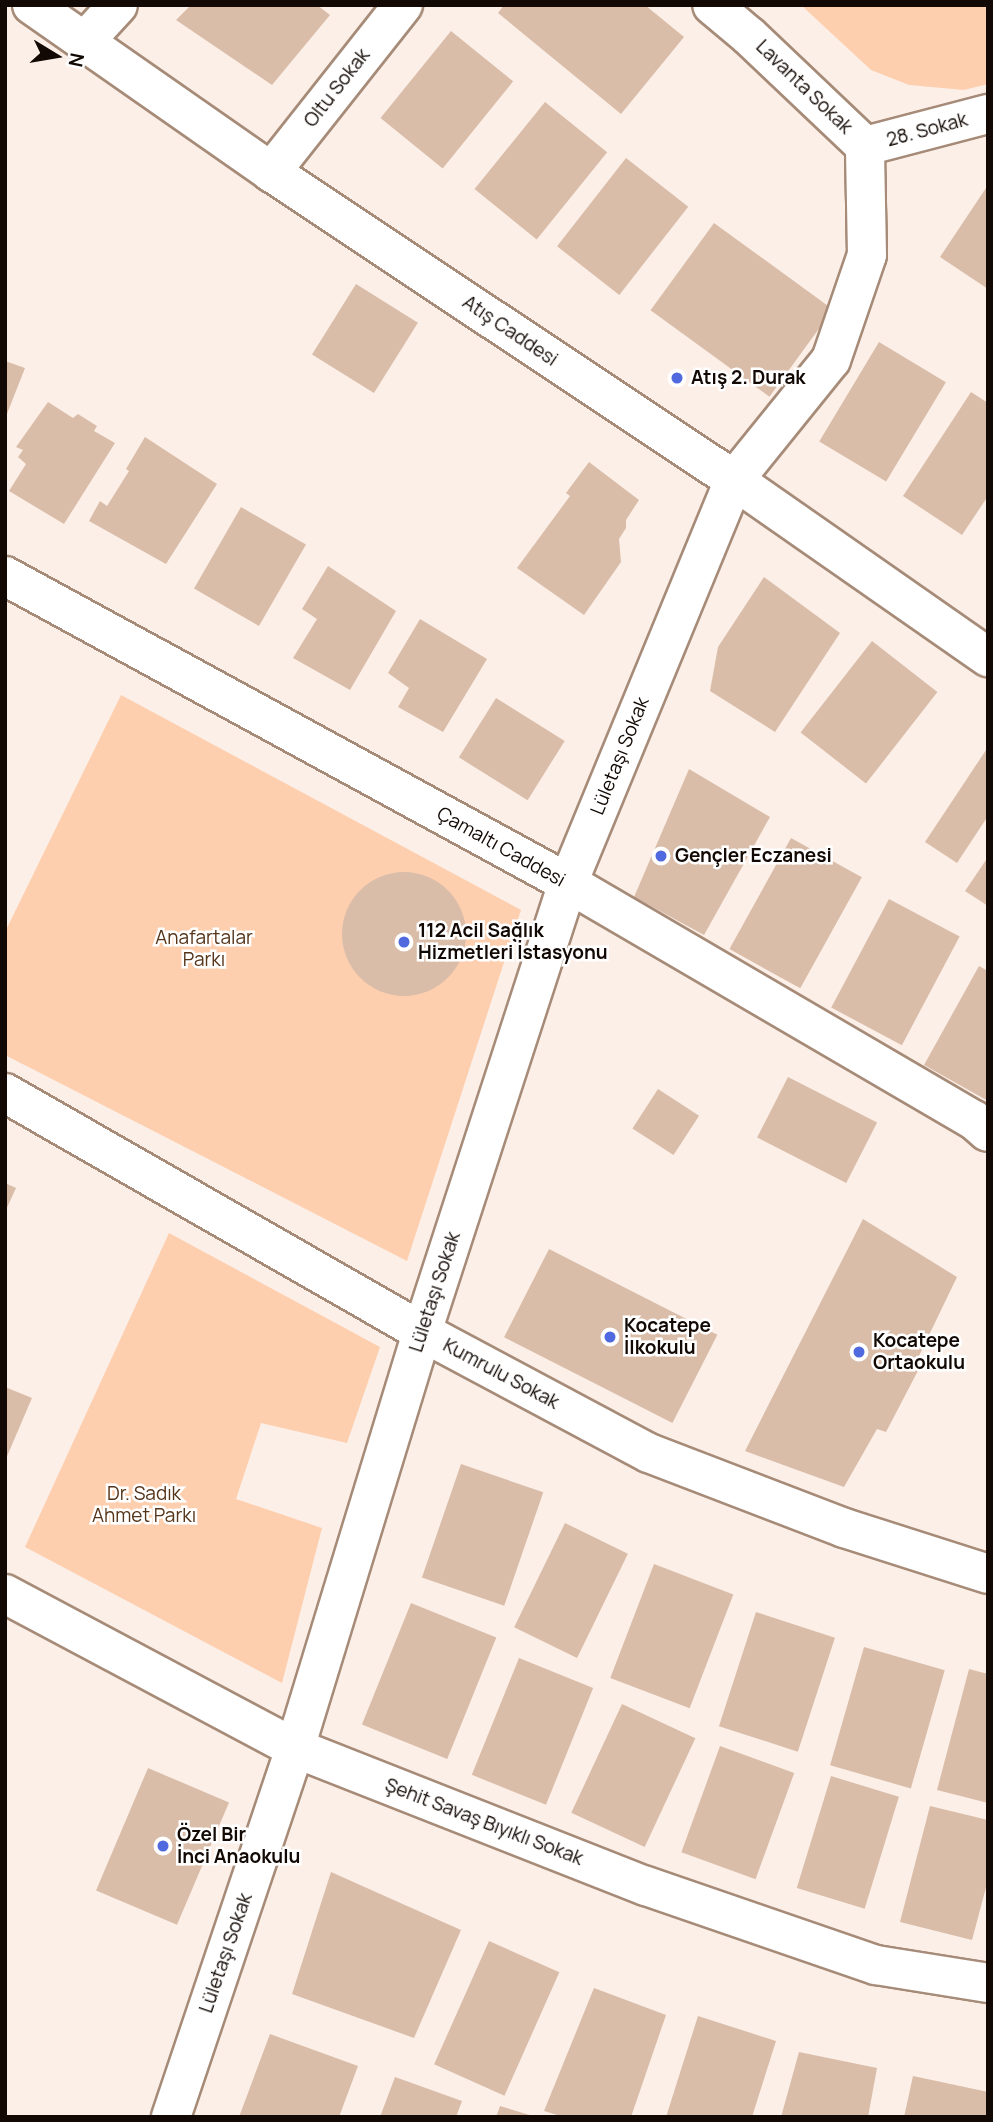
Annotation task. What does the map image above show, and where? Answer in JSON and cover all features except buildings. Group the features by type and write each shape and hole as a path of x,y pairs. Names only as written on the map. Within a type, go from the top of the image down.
{"street":[{"name":"Atış Caddesi","path":"32,5 271,172 734,480 988,657"},
{"path":"84,41 118,5"},
{"name":"Oltu Sokak","path":"271,172 403,5"},
{"name":"Lavanta Sokak","path":"712,5 750,36 865,146 867,255 831,360 734,480"},
{"name":"28. Sokak","path":"865,146 988,114"},
{"name":"Lületaşı Sokak","path":"171,2117 295,1748 422,1332 568,883 734,480"},
{"name":"Çamaltı Caddesi","path":"5,576 568,883 974,1120 988,1132"},
{"name":"Kumrulu Sokak","path":"5,1093 422,1332 649,1452 844,1528 988,1574"},
{"name":"Şehit Savaş Bıyıklı Sokak","path":"5,1594 295,1748 646,1886 876,1965 988,1983"}],"green space":[{"path":"801,5 988,5 988,84 964,90 909,85 871,70"},
{"name":"Anafartalar Parkı","path":"121,695 521,910 407,1261 5,1055 5,932"},
{"name":"Dr. Sadık Ahmet Parkı","path":"169,1233 380,1347 347,1443 261,1423 236,1499 322,1528 282,1683 25,1547"}],"place":[{"name":"Atış 2. Durak","path":"677,378"},
{"name":"Gençler Eczanesi","path":"661,856"},
{"name":"112 Acil Sağlık Hizmetleri İstasyonu","path":"404,942"},
{"name":"Kocatepe İlkokulu","path":"610,1337"},
{"name":"Kocatepe Ortaokulu","path":"859,1352"},
{"name":"Özel Bir İnci Anaokulu","path":"163,1846"}]}
